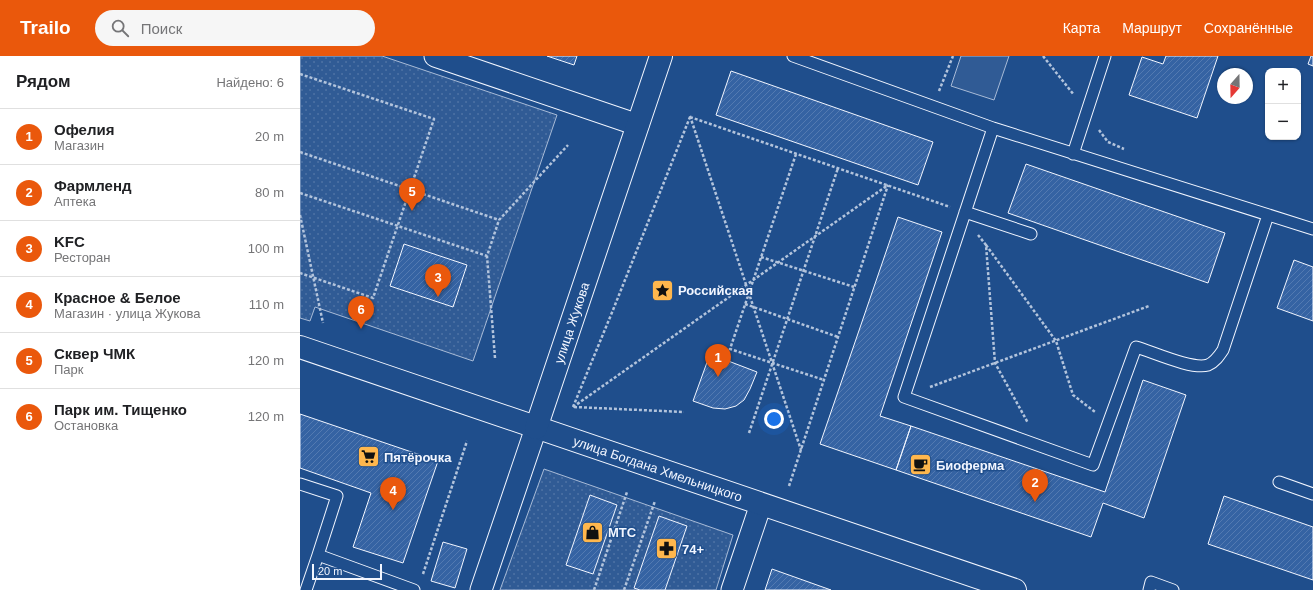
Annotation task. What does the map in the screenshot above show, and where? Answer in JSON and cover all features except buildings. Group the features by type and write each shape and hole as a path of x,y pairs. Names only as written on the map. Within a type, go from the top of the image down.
{"main road":[{"name":"улица Жукова","path":"536,428 661,56"},
{"name":"улица Богдана Хмельницкого","path":"300,347 1015,590"}],"street":[{"path":"434,56 638,124"},
{"name":"улица Жукова","path":"481,590 536,428"},
{"path":"732,590 761,504"}],"lane":[{"path":"793,56 814,60 993,128 1313,229"},
{"path":"1073,154 1105,56"},
{"path":"993,128 904,397 1093,465 1136,346 1192,366 1208,364 1217,359 1223,350 1268,215"},
{"path":"964,215 1032,234"},
{"path":"1279,482 1313,494"},
{"path":"300,484 337,496 306,590"},
{"path":"318,555 414,590"},
{"path":"1148,590 1151,582 1173,590"}],"path":[{"path":"934,106 953,56"},
{"path":"1043,56 1087,111 1108,142 1130,152"},
{"path":"300,74 434,119 374,298 300,274"},
{"path":"690,116 888,185 964,215 1056,341 1073,395 1108,422"},
{"path":"690,116 801,450"},
{"path":"573,407 690,116"},
{"path":"495,358 487,256 499,220 568,145"},
{"path":"300,152 499,220"},
{"path":"796,154 730,349 824,380"},
{"path":"749,433 838,168"},
{"path":"573,407 888,185"},
{"path":"789,486 888,185"},
{"path":"300,193 487,256"},
{"path":"300,216 323,323"},
{"path":"986,245 995,363 1041,446"},
{"path":"761,257 854,287"},
{"path":"745,304 838,337"},
{"path":"904,397 1149,306"},
{"path":"573,407 684,412"},
{"path":"422,575 467,441"},
{"path":"594,590 627,492"},
{"path":"624,590 655,501"}],"shaded area":[{"path":"300,56 382,56 557,115 473,361 315,307 310,321 300,318"},
{"path":"961,56 1009,56 994,100 951,86"},
{"path":"544,469 733,535 716,590 500,590"}],"place":[{"name":"Сквер ЧМК","path":"412,211"},
{"name":"Российская","path":"663,290"},
{"name":"KFC","path":"438,297"},
{"name":"Парк им. Тищенко","path":"361,329"},
{"name":"Офелия","path":"718,377"},
{"name":"Пятёрочка","path":"369,457"},
{"name":"Биоферма","path":"921,465"},
{"name":"Фармленд","path":"1035,502"},
{"name":"Красное & Белое","path":"393,510"},
{"name":"МТС","path":"593,532"},
{"name":"74+","path":"666,549"}]}
